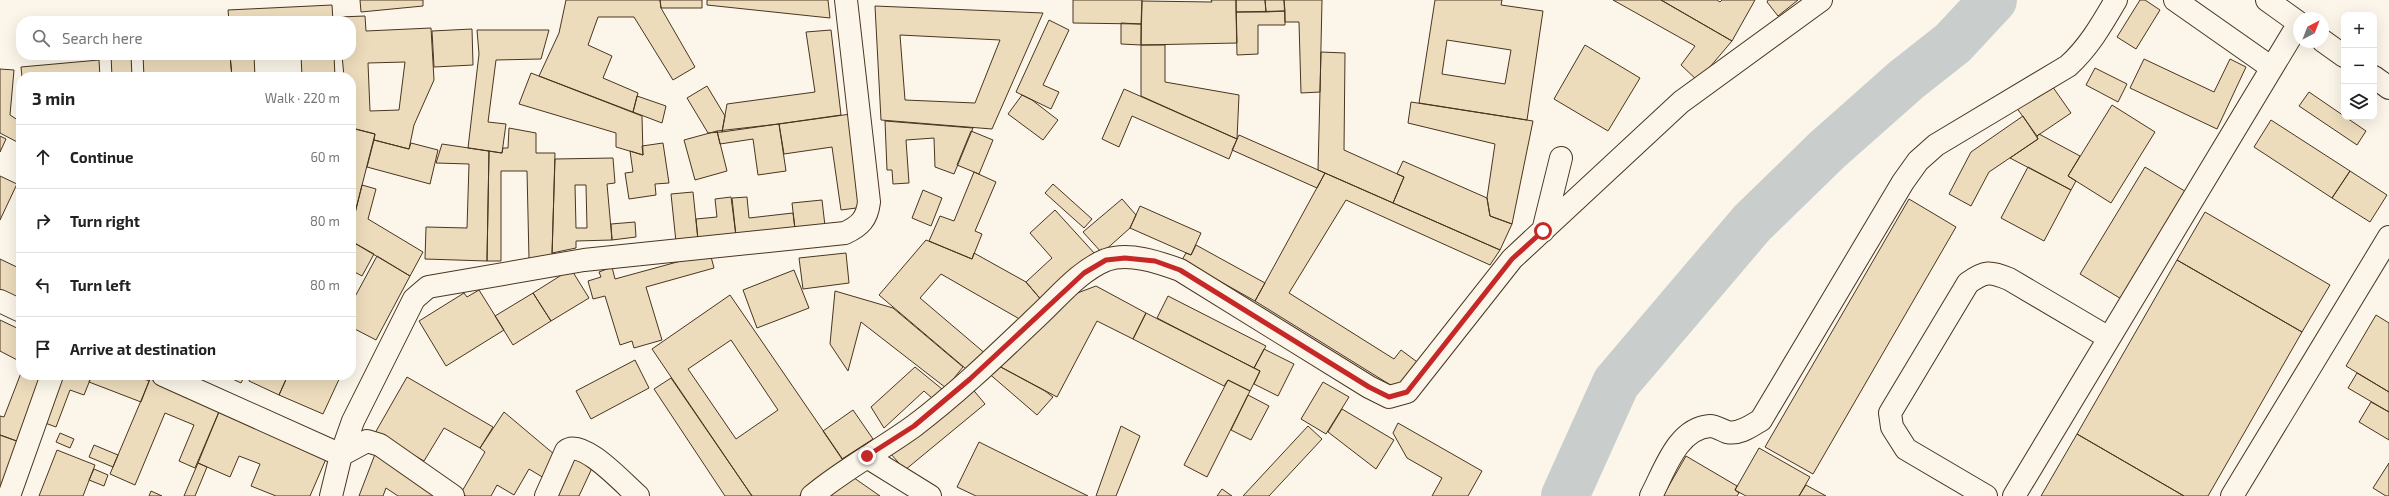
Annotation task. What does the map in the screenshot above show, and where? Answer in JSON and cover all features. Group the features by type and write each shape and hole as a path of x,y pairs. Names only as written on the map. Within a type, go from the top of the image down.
{"street":[{"path":"331,496 341,455 353,421 414,299 428,287 584,260 845,233 858,227 867,215 870,202 846,0"},
{"path":"812,496 867,456 914,426 970,379 1084,273 1106,260 1125,258 1155,261 1180,270 1369,387 1389,397 1407,392 1512,259 1681,102 1821,0"},
{"path":"1652,496 1681,441 1697,429 1711,426 1729,432 1747,429 1761,420 1903,182 1918,161 1936,145 2068,66 2091,42 2116,0"},
{"path":"2175,0 2272,68"},
{"path":"2267,0 2293,19"},
{"path":"2014,496 2293,33"},
{"path":"2329,45 2341,54"},
{"path":"2377,79 2389,88"},
{"path":"1543,231 1561,158"},
{"path":"2232,496 2389,237"},
{"path":"1986,496 1906,449 1892,427 1890,413 1968,283 1981,274 1994,273 2009,279 2109,338"},
{"path":"0,301 16,309"},
{"path":"9,496 50,380"},
{"path":"174,380 341,455"},
{"path":"341,455 367,441 380,445 453,496"},
{"path":"546,496 566,451 570,448 578,447 590,453 638,496"},
{"path":"867,456 930,496"}],"building":[{"path":"360,0 423,0 423,6 361,12"},
{"path":"566,0 660,0 661,8 695,67 673,80 634,17 598,17 588,45 612,56 603,78 638,93 633,112 539,76 559,33"},
{"path":"660,0 702,0 702,8 661,8"},
{"path":"707,0 828,0 830,18 707,5"},
{"path":"1073,0 1142,0 1141,24 1073,23"},
{"path":"1211,0 1236,0 1237,43 1141,45 1142,1 1212,2"},
{"path":"1236,0 1265,0 1266,12 1236,12"},
{"path":"1265,0 1284,0 1285,11 1266,12"},
{"path":"1284,0 1322,0 1320,92 1301,93 1299,22 1285,22"},
{"path":"1435,0 1502,0 1501,5 1543,11 1527,120 1419,103","holes":["1447,40 1511,50 1505,84 1442,74"]},
{"path":"1613,0 1661,0 1732,41 1698,81 1681,65 1695,46"},
{"path":"1661,0 1717,0 1720,2 1722,0 1755,0 1732,41"},
{"path":"1768,0 1798,0 1778,16 1767,2"},
{"path":"2140,0 2145,0 2160,10 2136,49 2117,37"},
{"path":"332,5 333,16 229,16 228,10"},
{"path":"875,6 1043,13 992,129 881,120","holes":["900,35 1000,40 975,103 905,100"]},
{"path":"1285,11 1285,25 1258,25 1258,54 1237,55 1236,12"},
{"path":"356,16 365,16 366,31 431,28 434,80 414,125 409,149 374,140 375,134 356,129 356,72 344,72 342,60 356,60","holes":["405,62 399,110 370,111 368,63"]},
{"path":"1049,20 1069,30 1043,85 1059,92 1051,109 1016,92"},
{"path":"1121,23 1141,24 1141,45 1121,44"},
{"path":"472,29 473,65 434,67 432,31"},
{"path":"477,30 549,30 541,59 496,60 488,122 506,124 502,153 468,148 479,54"},
{"path":"831,30 841,115 722,132 727,104 815,92 806,32"},
{"path":"1141,45 1165,45 1165,82 1239,95 1237,139 1141,96"},
{"path":"1585,45 1640,78 1608,131 1554,99"},
{"path":"1321,52 1345,53 1344,150 1404,177 1393,203 1318,170"},
{"path":"2144,59 2214,92 2230,59 2246,67 2217,129 2130,88"},
{"path":"99,60 100,72 22,72 21,67"},
{"path":"111,60 131,60 132,72 112,72"},
{"path":"143,60 230,60 232,72 144,72"},
{"path":"230,60 254,60 255,72 232,72"},
{"path":"301,60 334,60 335,72 302,72"},
{"path":"2095,68 2127,84 2118,102 2086,85"},
{"path":"0,69 14,70 10,115 16,119 16,141 0,133"},
{"path":"531,73 642,116 643,155 616,147 616,133 519,104"},
{"path":"2050,83 2071,113 2037,136 2016,107"},
{"path":"707,86 725,116 722,132 708,133 687,98"},
{"path":"1124,89 1237,139 1229,159 1132,116 1119,147 1102,139"},
{"path":"2309,92 2341,114 2341,120 2350,120 2366,131 2357,145 2299,106"},
{"path":"1022,95 1032,100 1058,120 1043,140 1008,114"},
{"path":"637,96 666,106 662,123 633,112"},
{"path":"1411,102 1533,121 1512,224 1490,216 1487,198 1495,144 1408,123"},
{"path":"2112,105 2155,132 2111,203 2068,176"},
{"path":"851,114 864,207 841,210 832,147 784,154 779,124"},
{"path":"2023,116 2038,139 1989,172 1971,206 1949,194 1971,152"},
{"path":"2271,120 2350,171 2332,198 2254,147"},
{"path":"885,121 973,128 954,174 935,167 934,138 906,140 909,183 893,184 892,170 887,170"},
{"path":"779,124 786,171 758,175 753,139 720,144 717,131"},
{"path":"509,128 536,133 536,153 555,153 552,258 529,259 527,171 501,171 501,261 487,261 489,151 502,153 503,148 508,148"},
{"path":"356,129 375,134 356,209"},
{"path":"717,131 727,171 695,180 684,140"},
{"path":"971,131 993,140 979,174 957,165"},
{"path":"2039,134 2080,156 2068,176 2076,181 2071,190 2010,158 2038,139 2037,136"},
{"path":"1239,135 1325,173 1317,188 1232,150"},
{"path":"0,136 6,139 0,152"},
{"path":"374,140 409,149 411,143 438,150 430,184 367,167"},
{"path":"663,143 669,183 655,184 656,195 629,199 625,173 633,172 630,151 643,155 642,146"},
{"path":"442,144 489,151 487,261 425,259 426,227 467,228 469,164 436,163"},
{"path":"613,158 615,183 607,184 612,240 576,241 576,248 552,253 555,159","holes":["575,185 586,185 587,228 576,228"]},
{"path":"1403,161 1487,198 1490,216 1512,224 1500,250 1393,203 1404,177 1397,174"},
{"path":"2028,167 2071,190 2044,241 2001,218"},
{"path":"2145,167 2188,193 2123,300 2080,274"},
{"path":"2350,171 2387,195 2370,222 2332,198"},
{"path":"974,172 996,182 975,231 982,234 972,259 929,241 940,216 954,221"},
{"path":"1325,173 1500,250 1490,265 1346,200 1289,293 1394,359 1401,350 1424,367 1397,389 1255,301"},
{"path":"0,176 16,184 16,186 0,220"},
{"path":"1053,184 1092,219 1084,228 1045,193"},
{"path":"362,185 376,189 368,219 423,252 410,276 356,244 356,209"},
{"path":"923,190 942,198 931,226 912,218"},
{"path":"693,192 698,240 676,242 671,194"},
{"path":"731,197 736,236 698,240 696,219 717,217 715,199"},
{"path":"747,197 749,218 793,213 795,229 736,236 732,198"},
{"path":"1122,199 1136,215 1130,228 1102,253 1083,232"},
{"path":"1909,199 1956,227 1813,474 1765,447"},
{"path":"822,200 825,226 795,229 792,203"},
{"path":"1140,206 1201,233 1191,255 1130,228"},
{"path":"1055,210 1096,255 1043,302 1026,282 1052,258 1030,233"},
{"path":"2205,212 2330,285 2302,332 2177,260"},
{"path":"635,222 636,237 612,240 611,224"},
{"path":"926,240 972,259 974,253 1026,282 1043,302 1023,321 941,274 920,298 987,355 972,374 879,295"},
{"path":"356,244 374,254 362,276 356,273"},
{"path":"1196,245 1265,283 1255,301 1182,260 1186,253 1191,255"},
{"path":"710,253 714,268 646,287 662,340 634,348 632,341 620,345 605,296 593,299 588,281 601,277 599,272 612,267 615,279"},
{"path":"846,253 849,283 803,289 799,258"},
{"path":"377,256 410,276 376,340 356,330 356,295"},
{"path":"0,259 16,267 16,298 0,290"},
{"path":"2177,260 2302,332 2208,496 2184,496 2077,434"},
{"path":"571,269 589,298 551,321 533,293"},
{"path":"794,270 809,308 757,328 743,290"},
{"path":"1096,286 1146,313 1133,339 1097,321 1057,397 997,365 1072,295"},
{"path":"479,290 504,330 446,366 419,321 464,293 467,297"},
{"path":"835,291 893,308 963,367 946,388 861,322 848,371 830,344"},
{"path":"533,293 551,321 513,345 495,316"},
{"path":"730,295 846,464 799,496 752,496 652,349","holes":["731,340 778,410 736,439 688,369"]},
{"path":"1168,296 1266,346 1254,368 1157,318"},
{"path":"1146,313 1260,371 1250,391 1228,380 1224,386 1133,339"},
{"path":"2376,315 2389,323 2389,392 2346,366"},
{"path":"0,320 16,328 16,359 0,351"},
{"path":"1264,349 1294,364 1278,396 1254,384 1260,371 1254,368"},
{"path":"635,360 649,388 591,419 576,391"},
{"path":"997,365 1045,391 1053,397 1037,415 986,371"},
{"path":"915,367 942,389 932,398 924,391 884,428 871,407"},
{"path":"2357,373 2389,392 2389,412 2348,388"},
{"path":"407,377 493,427 480,448 444,428 424,461 375,433"},
{"path":"671,378 752,496 725,496 654,389"},
{"path":"18,380 48,380 25,444 0,435 0,416 4,417"},
{"path":"52,380 90,380 84,395 70,390 56,427 37,420"},
{"path":"90,380 149,381 141,402 89,382"},
{"path":"150,380 158,380 221,407 195,468 179,461 194,425 165,413 135,485 110,474"},
{"path":"235,380 242,380 241,383"},
{"path":"249,380 286,380 279,395"},
{"path":"286,380 339,380 323,414 279,395"},
{"path":"1228,380 1250,391 1207,477 1184,465"},
{"path":"1323,382 1349,397 1326,434 1301,419"},
{"path":"970,386 985,404 905,470 890,453"},
{"path":"1248,395 1269,406 1251,440 1231,430"},
{"path":"2371,402 2389,412 2389,440 2359,422"},
{"path":"221,407 329,452 310,496 276,496 251,486 260,464 239,456 230,477 198,463"},
{"path":"1342,409 1394,440 1376,469 1328,432"},
{"path":"853,410 873,439 842,459 823,431"},
{"path":"504,412 561,460 549,481 529,469 514,495 497,485 491,496 466,496 461,493 485,452 480,448"},
{"path":"1398,423 1482,471 1468,496 1432,496 1442,478 1407,458 1393,433"},
{"path":"1121,426 1140,436 1116,496 1096,496"},
{"path":"1308,426 1322,439 1269,496 1243,496"},
{"path":"60,433 74,439 70,448 56,442"},
{"path":"2077,434 2184,496 2041,496"},
{"path":"0,435 25,444 0,493"},
{"path":"979,442 1088,496 976,496 957,487"},
{"path":"94,445 118,455 113,467 89,457"},
{"path":"1759,448 1810,477 1799,496 1746,496 1735,490"},
{"path":"377,449 440,496 398,496 386,488 383,496 359,496"},
{"path":"57,450 95,465 83,496 39,496"},
{"path":"568,454 593,466 579,496 549,496"},
{"path":"1686,456 1737,486 1735,490 1739,493 1737,496 1663,496"},
{"path":"198,463 207,467 195,496 184,496"},
{"path":"2389,463 2389,496 2386,496 2373,488"},
{"path":"94,469 108,475 104,486 89,480"},
{"path":"847,473 880,496 822,496"},
{"path":"1806,485 1826,496 1799,496"},
{"path":"1222,489 1232,496 1217,496"},
{"path":"151,491 162,496 149,496"}],"waterway":[{"path":"1565,496 1616,383 1752,223 1827,150 1906,80 1953,43 1993,0"}],"route":[{"path":"867,456 914,426 970,379 1084,273 1106,260 1125,258 1155,261 1180,270 1369,387 1389,397 1407,392 1512,259 1543,231"}]}
